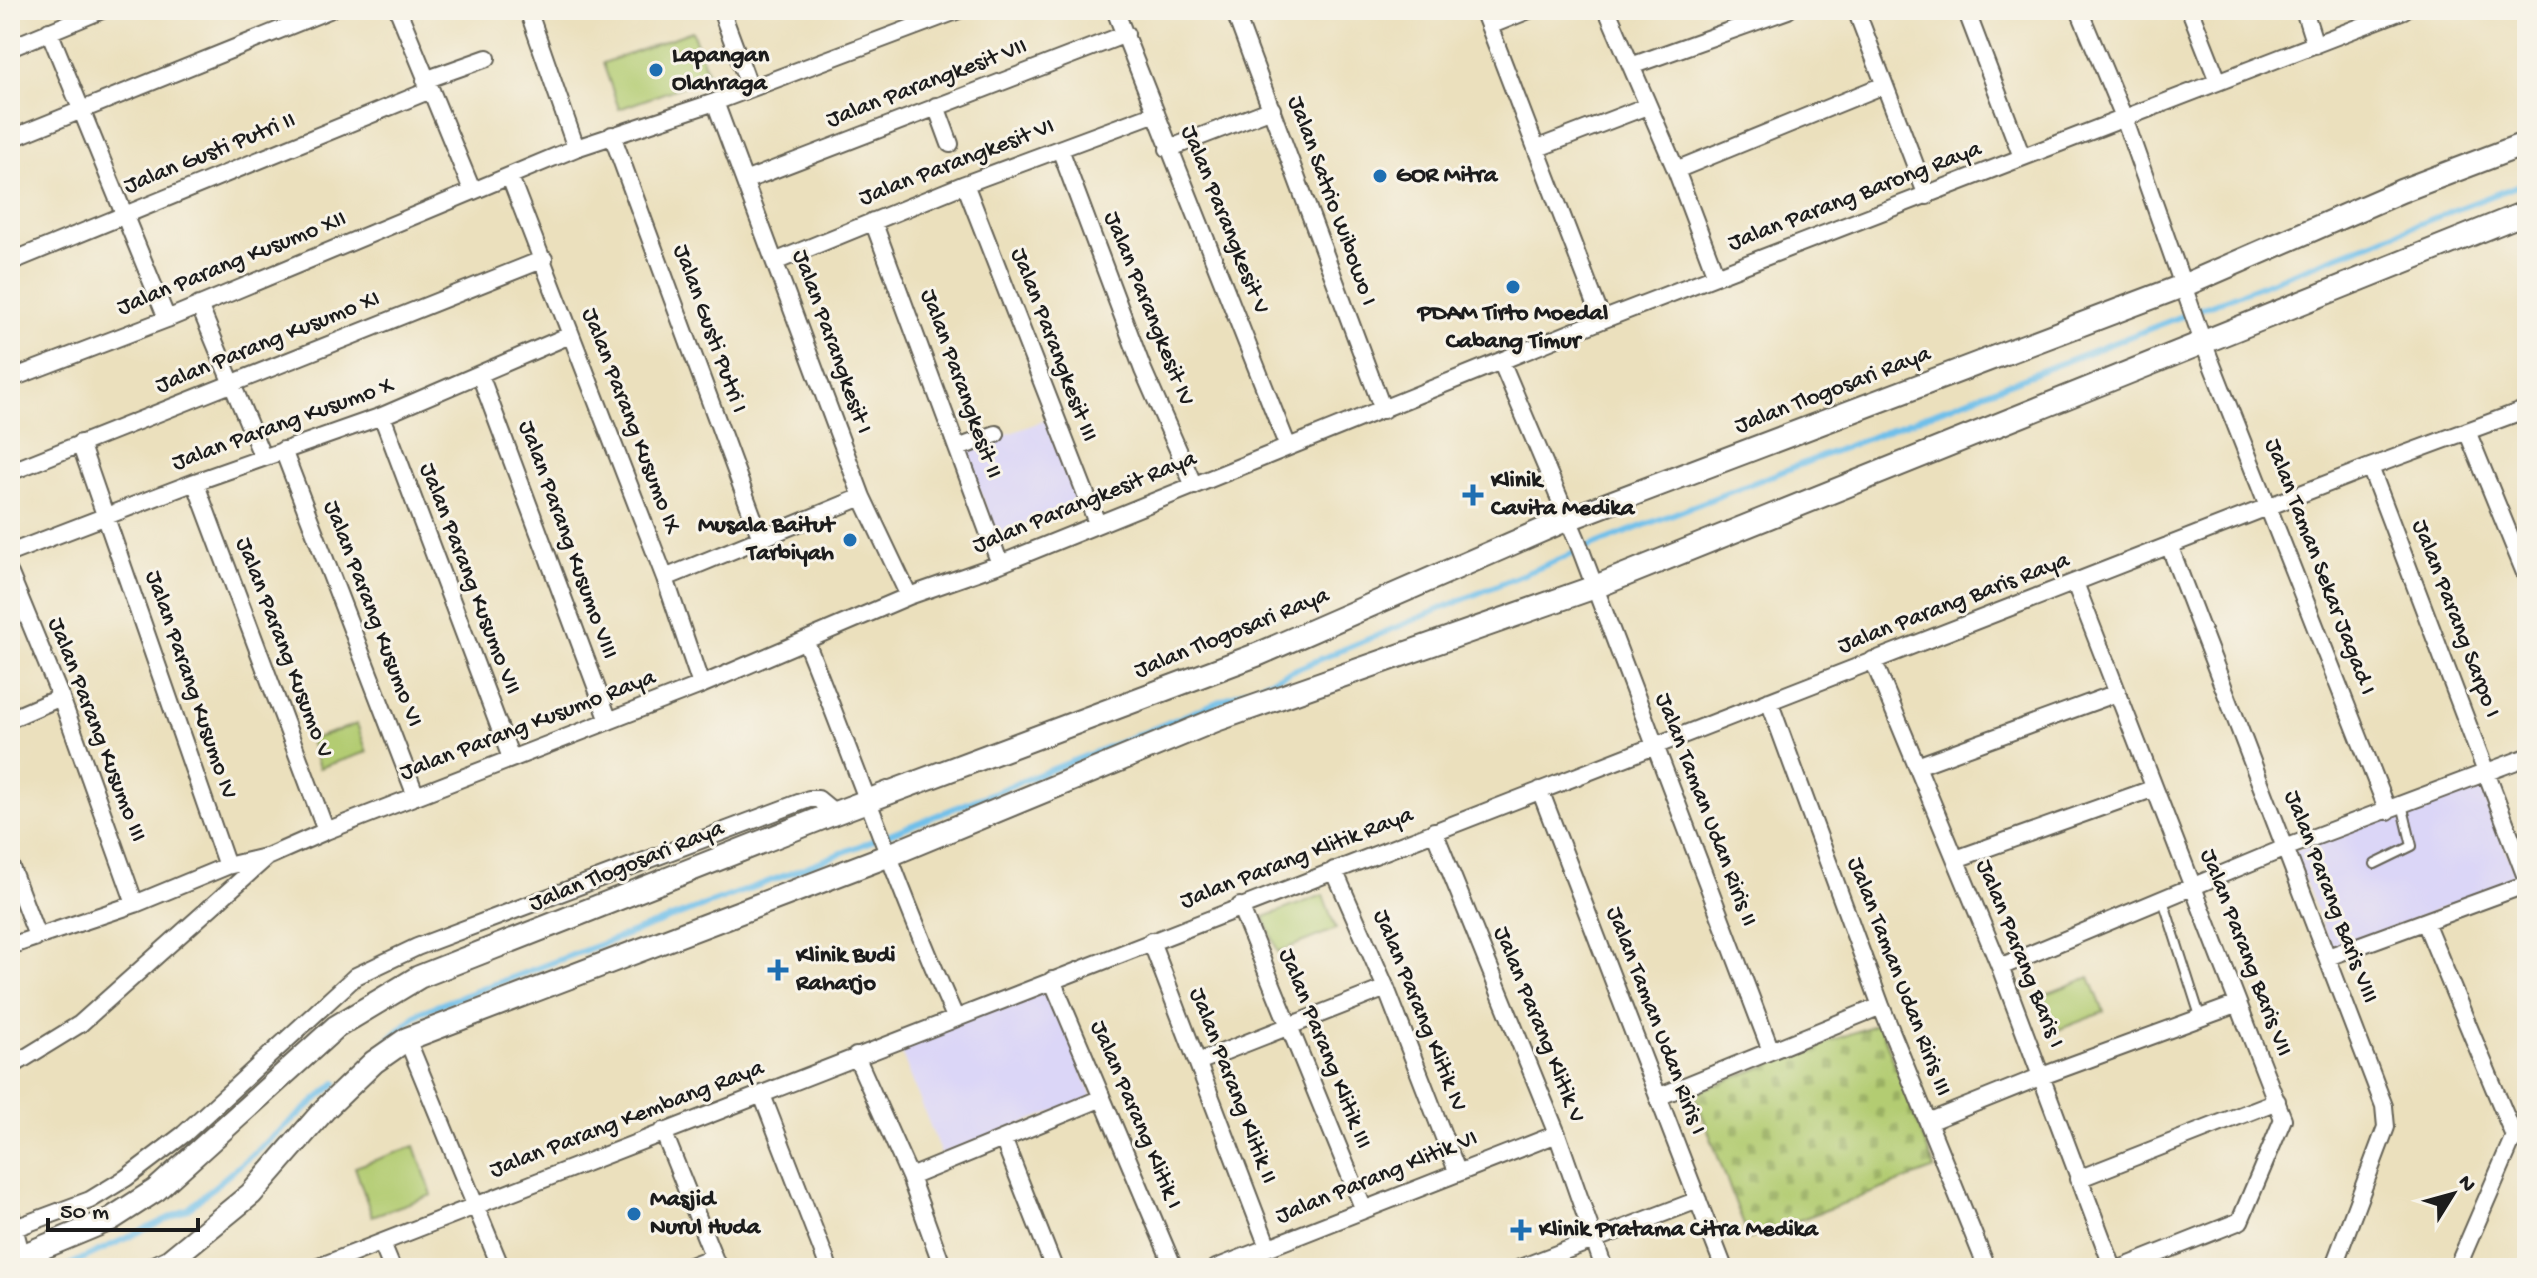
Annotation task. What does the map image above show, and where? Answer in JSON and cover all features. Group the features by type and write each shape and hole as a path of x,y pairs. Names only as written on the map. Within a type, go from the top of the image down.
{"street":[{"path":"10,48 102,10"},
{"path":"10,139 329,10"},
{"path":"398,10 426,86 472,190"},
{"path":"528,10 576,148"},
{"path":"721,10 750,88"},
{"name":"Jalan Parang Kusumo XII","path":"11,376 167,319 576,148 715,102 959,10"},
{"name":"Jalan Parangkesit V","path":"1115,10 1288,447"},
{"name":"Jalan Satrio Wibowo I","path":"1234,10 1383,410"},
{"path":"1529,10 1486,18 1602,320"},
{"path":"1607,10 1676,170 1716,276"},
{"path":"1631,66 1788,10"},
{"path":"1856,10 1927,196"},
{"path":"1966,10 2022,157"},
{"name":"Jalan Taman Sekar Jagad I","path":"2079,10 2124,118 2202,338 2395,808"},
{"path":"2190,10 2218,81"},
{"path":"2304,10 2315,45"},
{"name":"Jalan Parang Barong Raya","path":"1383,410 1602,320 2404,10"},
{"path":"49,31 167,319"},
{"name":"Jalan Parangkesit VII","path":"747,180 1126,34"},
{"name":"Jalan Gusti Putri II","path":"10,262 487,58"},
{"path":"1676,170 1884,85"},
{"name":"Jalan Parangkesit I","path":"715,102 747,180 862,497 909,596"},
{"path":"936,106 950,144"},
{"path":"1538,148 1647,106"},
{"path":"1168,149 1272,109"},
{"name":"Jalan Parangkesit VI","path":"777,261 965,184 1156,113"},
{"name":"Jalan Gusti Putri I","path":"612,135 761,539"},
{"name":"Jalan Tlogosari Raya","path":"16,1259 111,1219 156,1190 336,1027 419,977 835,813 867,804 1259,654 1568,519 2186,291 2401,191 2527,143"},
{"name":"Jalan Parangkesit IV","path":"1060,149 1143,370 1194,486"},
{"name":"Jalan Parang Kusumo IX","path":"510,177 665,578 701,685"},
{"name":"Jalan Parangkesit III","path":"965,184 1097,523"},
{"path":"165,1266 251,1194 325,1109 374,1062 407,1039 886,853 1216,720 1593,582 2202,338 2527,212"},
{"name":"Jalan Parangkesit II","path":"873,221 1000,564"},
{"name":"Jalan Parang Kusumo XI","path":"10,472 544,259"},
{"path":"199,305 263,458"},
{"name":"Jalan Parang Kusumo X","path":"10,553 108,518 195,482 382,416 570,335"},
{"name":"Jalan Taman Udan Riris II","path":"1501,361 1577,540 1771,1051"},
{"name":"Jalan Parang Kusumo VIII","path":"480,375 609,721"},
{"name":"Jalan Parang Baris Raya","path":"1655,746 2370,467 2527,409"},
{"name":"Jalan Parangkesit Raya","path":"806,642 909,596 1000,564 1383,410"},
{"name":"Jalan Parang Kusumo VII","path":"382,416 511,758"},
{"path":"2467,431 2520,536 2527,578"},
{"path":"958,448 996,434"},
{"name":"Jalan Parang Kusumo IV","path":"80,443 227,866"},
{"name":"Jalan Parang Kusumo VI","path":"283,450 416,796"},
{"name":"Jalan Parang Sarpo I","path":"2370,467 2527,882"},
{"name":"Jalan Parang Kusumo V","path":"195,482 326,831"},
{"path":"665,578 862,497"},
{"name":"Jalan Parang Baris VIII","path":"2169,545 2384,1106 2386,1127 2333,1268"},
{"name":"Jalan Parang Kusumo III","path":"10,574 61,697 135,904"},
{"name":"Jalan Parang Baris VII","path":"2075,583 2152,789 2195,888 2283,1119 2240,1221 2122,1268"},
{"path":"806,642 860,776 886,853 955,1017"},
{"name":"Jalan Parang Kusumo Raya","path":"10,946 135,904 227,866 267,857 806,642"},
{"name":"Jalan Parang Baris I","path":"1873,660 2000,967 2113,1268"},
{"path":"1917,766 2117,693"},
{"path":"10,719 61,697"},
{"name":"Jalan Taman Udan Riris III","path":"1769,701 1881,1006 1987,1268"},
{"name":"Jalan Parang Klitik Raya","path":"955,1017 1655,746"},
{"path":"2000,967 2285,848 2527,757"},
{"path":"1956,859 2152,789"},
{"name":"Jalan Taman Udan Riris I","path":"1540,790 1724,1268"},
{"path":"16,1259 12,1220 90,1200 126,1178 184,1134 356,976 417,947 809,799 818,799 835,813"},
{"name":"Jalan Parang Klitik V","path":"1434,831 1557,1134 1604,1268"},
{"name":"Jalan Parang Kusumo Raya","path":"10,1067 80,1024 267,857"},
{"path":"10,865 37,936"},
{"name":"Jalan Parang Klitik IV","path":"1334,870 1386,988 1457,1171"},
{"path":"2328,957 2527,882"},
{"name":"Jalan Parang Klitik III","path":"1240,906 1364,1210"},
{"path":"2425,922 2520,1139 2457,1268"},
{"name":"Jalan Parang Klitik II","path":"1151,941 1268,1247"},
{"name":"Jalan Parang Klitik I","path":"1052,980 1174,1268"},
{"path":"1198,1062 1386,988"},
{"path":"1928,1122 2042,1076 2238,1004"},
{"path":"1658,1097 1881,1006"},
{"name":"Jalan Parang Kembang Raya","path":"316,1268 955,1017"},
{"path":"407,1039 501,1268"},
{"path":"856,1056 910,1177 943,1268"},
{"path":"762,1095 829,1268"},
{"path":"910,1177 1004,1141 1102,1098"},
{"path":"2078,1179 2277,1101"},
{"path":"663,1131 716,1263 685,1268"},
{"name":"Jalan Parang Klitik VI","path":"1223,1266 1557,1134"},
{"path":"1004,1141 1054,1268"},
{"path":"1520,1268 1698,1200"},
{"path":"382,1244 392,1268"}],"lane":[{"path":"2375,864 2412,846 2414,840 2395,808"},
{"path":"2163,900 2200,1016"}],"shaded area":[{"path":"1051,418 1083,502 996,534 965,450"},
{"path":"2477,779 2517,878 2333,951 2293,851"},
{"path":"1049,986 1092,1097 941,1154 898,1044"}],"green space":[{"name":"Lapangan Olahraga","path":"692,31 709,77 619,109 603,63"},
{"path":"357,724 367,752 319,768 310,740"},
{"path":"1323,895 1336,929 1278,952 1264,917"},
{"path":"2090,977 2104,1012 2050,1033 2036,998"},
{"path":"1879,1023 1935,1169 1749,1239 1694,1093"},
{"path":"415,1146 432,1195 372,1216 355,1167"}],"waterway":[{"path":"388,1040 420,1012 786,875 1141,734 1596,544 2527,182"},
{"path":"63,1268 188,1209 336,1083"}],"place":[{"name":"Lapangan Olahraga","path":"656,70"},
{"name":"GOR Mitra","path":"1380,176"},
{"name":"PDAM Tirto Moedal Cabang Timur","path":"1513,287"},
{"name":"Klinik Cavita Medika","path":"1473,495"},
{"name":"Musala Baitut Tarbiyah","path":"850,540"},
{"name":"Klinik Budi Raharjo","path":"778,970"},
{"name":"Masjid Nurul Huda","path":"634,1214"},
{"name":"Klinik Pratama Citra Medika","path":"1521,1230"}]}
